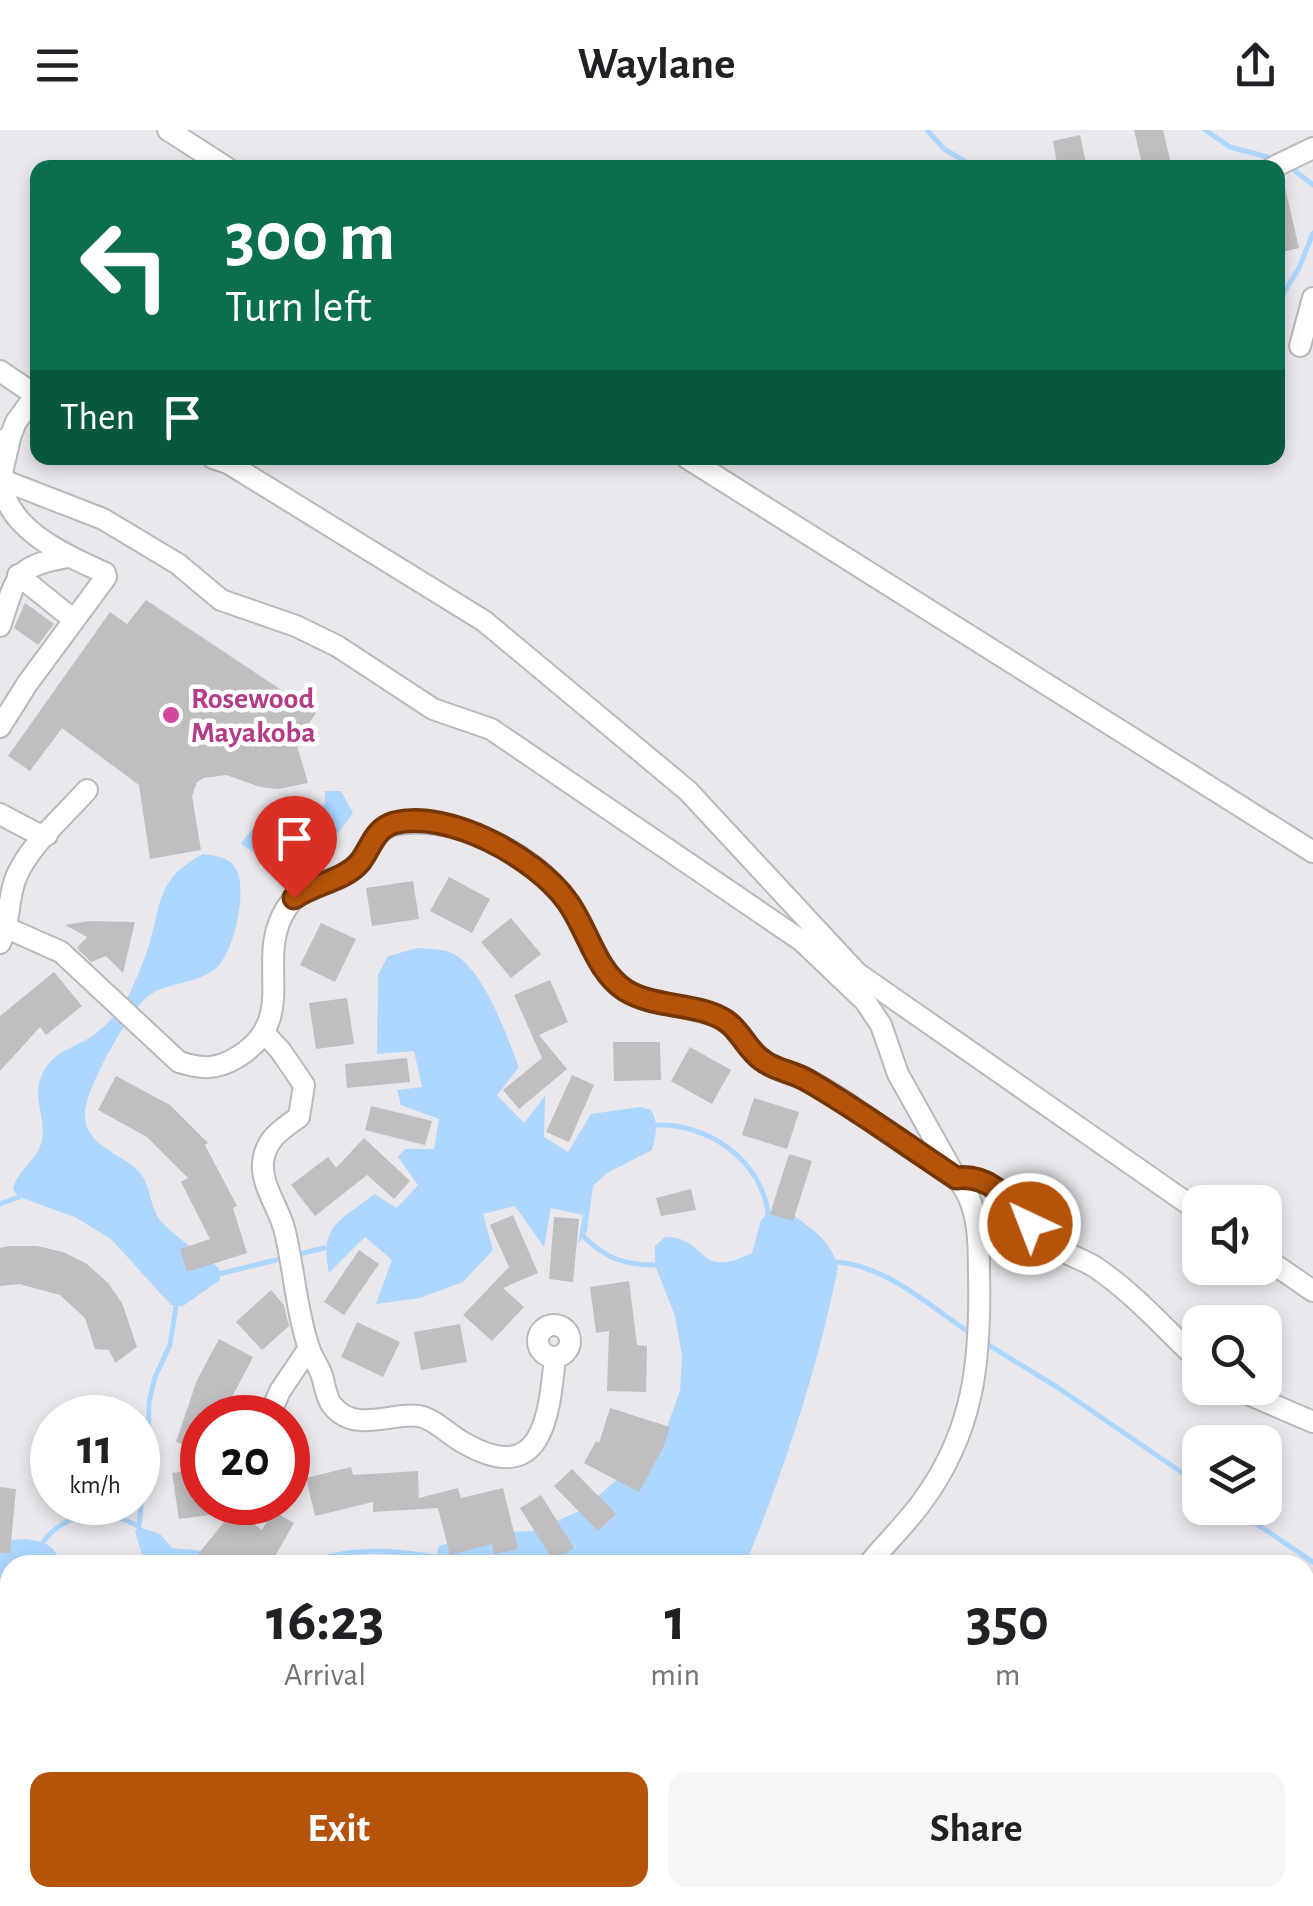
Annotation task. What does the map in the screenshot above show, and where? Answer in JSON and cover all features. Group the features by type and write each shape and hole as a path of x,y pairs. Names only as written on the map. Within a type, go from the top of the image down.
{"lane":[{"path":"168,130 215,160"},
{"path":"1285,161 1313,148"},
{"path":"1300,346 1313,298"},
{"path":"0,371 30,389"},
{"path":"0,728 27,684 106,577 105,573 69,557 16,518 5,498 0,479 7,428 30,400"},
{"path":"231,465 484,620 688,790 857,973 1182,1199"},
{"path":"698,465 1313,852"},
{"path":"0,479 103,519 178,564 221,600 296,626 337,646 432,709 491,730 549,766 641,834 760,910 802,941 864,1001 881,1025 898,1074 973,1210 978,1234 980,1350 969,1404 943,1470 924,1500 877,1555"},
{"path":"0,626 18,575 37,563 69,557"},
{"path":"18,575 74,620"},
{"path":"86,790 16,876 3,935 62,952 179,1062 216,1068 253,1047 265,1034 275,995 276,929 294,898 359,864 376,833 393,824 441,824 496,844 550,881 568,902 611,979 629,992 730,1023 758,1058 774,1068 806,1079 956,1178 972,1176 990,1183 1049,1243 1094,1266 1182,1345"},
{"path":"0,814 47,835"},
{"path":"265,1034 304,1086 299,1117 273,1136 262,1165 294,1268 309,1348 331,1405 344,1414 368,1421 405,1414 426,1417 485,1454 510,1457 530,1451 543,1433 555,1357"},
{"path":"1282,1270 1313,1291"},
{"path":"278,1395 309,1348"},
{"path":"1274,1405 1313,1422"}],"water":[{"path":"325,791 341,791 353,813 332,841 311,849 309,841 279,841 278,850 262,849 261,857 241,844 266,821 288,818 288,823 305,823 305,808 325,804"},
{"path":"203,854 230,861 239,879 240,906 228,950 208,974 158,990 142,1002 101,1068 85,1113 90,1134 143,1177 160,1220 219,1268 220,1280 183,1306 171,1305 111,1239 75,1217 19,1197 13,1190 41,1144 43,1125 38,1089 45,1069 62,1053 100,1030 119,1009 143,961 164,891 177,872"},
{"path":"418,948 450,952 462,960 483,987 519,1067 497,1095 524,1123 545,1096 544,1137 568,1152 591,1114 640,1107 651,1110 656,1134 652,1150 607,1173 593,1186 587,1231 578,1244 583,1215 551,1208 544,1247 515,1206 483,1214 493,1250 463,1282 420,1298 376,1304 392,1260 365,1237 329,1273 327,1244 342,1218 374,1194 397,1208 418,1185 398,1157 405,1149 434,1149 439,1119 401,1105 397,1090 422,1087 414,1051 377,1054 378,975 388,956"},
{"path":"785,1209 810,1227 830,1249 838,1268 799,1419 749,1555 437,1555 439,1546 482,1533 533,1531 582,1510 629,1469 667,1427 680,1391 682,1356 675,1316 655,1265 655,1246 665,1237 679,1239 711,1260 734,1260 752,1253 761,1220 768,1212"},
{"path":"139,1527 160,1534 172,1548 215,1555 142,1555 135,1532"},
{"path":"0,1541 39,1542 57,1555 0,1555"}],"building":[{"path":"1134,130 1163,130 1170,160 1141,160"},
{"path":"1080,135 1085,160 1057,160 1053,141"},
{"path":"1285,188 1299,248 1285,251"},
{"path":"146,600 316,713 296,742 308,783 278,789 226,775 204,778 197,782 192,796 201,850 150,859 139,785 62,728 30,771 8,756 110,612 127,624"},
{"path":"25,603 54,624 38,645 14,628"},
{"path":"449,877 490,899 472,933 430,911"},
{"path":"413,881 419,919 372,926 366,888"},
{"path":"511,918 541,954 511,978 481,942"},
{"path":"135,922 123,973 106,956 91,962 77,948 87,937 65,925"},
{"path":"321,923 356,939 335,982 300,965"},
{"path":"54,972 82,1006 46,1035 40,1027 0,1071 0,1016"},
{"path":"550,980 568,1022 539,1035 567,1069 519,1109 503,1090 542,1058 514,995"},
{"path":"347,998 354,1044 316,1049 309,1003"},
{"path":"613,1042 660,1042 661,1080 614,1081"},
{"path":"690,1047 731,1070 712,1104 671,1081"},
{"path":"407,1058 410,1082 347,1088 345,1064"},
{"path":"572,1075 594,1085 569,1142 546,1132"},
{"path":"116,1076 170,1105 208,1143 205,1145 237,1206 233,1208 247,1253 187,1272 180,1249 210,1239 181,1182 188,1178 147,1137 98,1110"},
{"path":"754,1098 799,1112 787,1149 742,1135"},
{"path":"371,1106 432,1121 425,1145 365,1130"},
{"path":"364,1138 410,1181 394,1199 367,1175 315,1216 291,1185 328,1157 336,1168"},
{"path":"789,1154 812,1161 793,1221 770,1214"},
{"path":"691,1189 696,1210 661,1216 656,1198"},
{"path":"513,1215 538,1273 503,1288 524,1307 492,1341 463,1315 509,1267 490,1225"},
{"path":"554,1217 579,1219 573,1282 549,1279"},
{"path":"37,1246 63,1252 87,1264 122,1303 137,1347 115,1363 109,1350 95,1349 85,1318 60,1295 19,1284 0,1286 0,1248"},
{"path":"359,1250 379,1264 344,1315 324,1302"},
{"path":"629,1281 637,1345 647,1346 646,1392 607,1391 609,1331 596,1333 590,1287"},
{"path":"271,1290 284,1305 289,1326 262,1350 236,1322"},
{"path":"357,1322 400,1342 383,1377 341,1357"},
{"path":"460,1324 467,1362 421,1370 414,1332"},
{"path":"219,1339 253,1357 233,1395 192,1395"},
{"path":"610,1408 670,1427 639,1492 584,1463 596,1441 599,1443"},
{"path":"351,1467 353,1475 418,1471 419,1498 458,1488 461,1498 503,1488 518,1549 494,1554 492,1544 450,1555 438,1508 373,1512 373,1502 315,1516 310,1477"},
{"path":"572,1469 616,1514 598,1531 554,1486"},
{"path":"180,1472 180,1519 172,1473"},
{"path":"0,1487 16,1489 10,1553 0,1553"},
{"path":"541,1495 574,1548 562,1555 550,1555 520,1508"},
{"path":"222,1525 255,1525 262,1530 265,1525 293,1525 276,1555 197,1555"}],"waterway":[{"path":"927,130 944,149 963,160"},
{"path":"1205,130 1230,147 1275,159"},
{"path":"1289,166 1313,185"},
{"path":"1285,291 1313,233"},
{"path":"656,1125 694,1130 728,1148 754,1176 768,1212"},
{"path":"0,1204 19,1197"},
{"path":"583,1236 616,1259 655,1265"},
{"path":"295,1255 324,1248"},
{"path":"219,1274 284,1258"},
{"path":"837,1262 856,1265 892,1280 973,1335"},
{"path":"43,1542 63,1524 88,1515 115,1517 139,1527 148,1476 149,1402 155,1377 170,1345 176,1306"},
{"path":"982,1341 1182,1473"},
{"path":"1258,1525 1303,1555"},
{"path":"338,1555 370,1551 420,1555"}],"place":[{"name":"Rosewood Mayakoba","path":"171,715"}],"route":[{"path":"294,898 359,864 376,833 393,824 441,824 496,844 550,881 568,902 611,979 629,992 730,1023 758,1058 806,1079 956,1178 972,1176 990,1183 1030,1224"}]}
